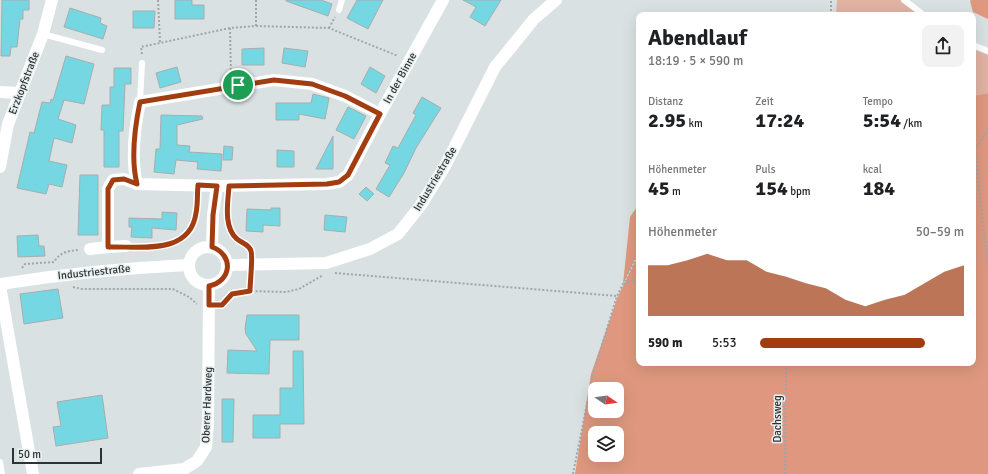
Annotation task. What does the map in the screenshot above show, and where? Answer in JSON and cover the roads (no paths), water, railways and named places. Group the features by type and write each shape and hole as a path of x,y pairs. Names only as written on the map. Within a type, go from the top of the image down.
{"street":[{"name":"Erzkopfstraße","path":"0,167 8,124 43,34 52,0"},
{"name":"In der Binne","path":"108,247 108,189 113,180 124,179 137,184 217,186 327,184 339,182 348,175 443,0"},
{"name":"Industriestraße","path":"227,265 326,263 370,249 398,234 421,205 445,166 495,67 534,19 556,0"},
{"path":"137,184 134,172 137,116 140,102 274,80 312,84 345,96 380,114"},
{"path":"0,92 20,93"},
{"path":"212,247 213,215 217,186"},
{"path":"90,249 126,246"},
{"path":"202,247 212,247 221,252 227,265 224,276 220,281 209,286 197,282 192,278 188,265 191,257 202,247"},
{"name":"Industriestraße","path":"0,285 24,280 135,268 188,265"},
{"path":"0,285 33,474"},
{"name":"Oberer Hardweg","path":"139,474 184,469 197,461 206,447 208,423 209,286"}],"lane":[{"path":"339,10 342,0"},
{"path":"904,0 920,12"},
{"path":"43,34 102,50"},
{"path":"976,46 988,51"},
{"path":"140,102 142,63"},
{"path":"0,462 2,474"}]}
